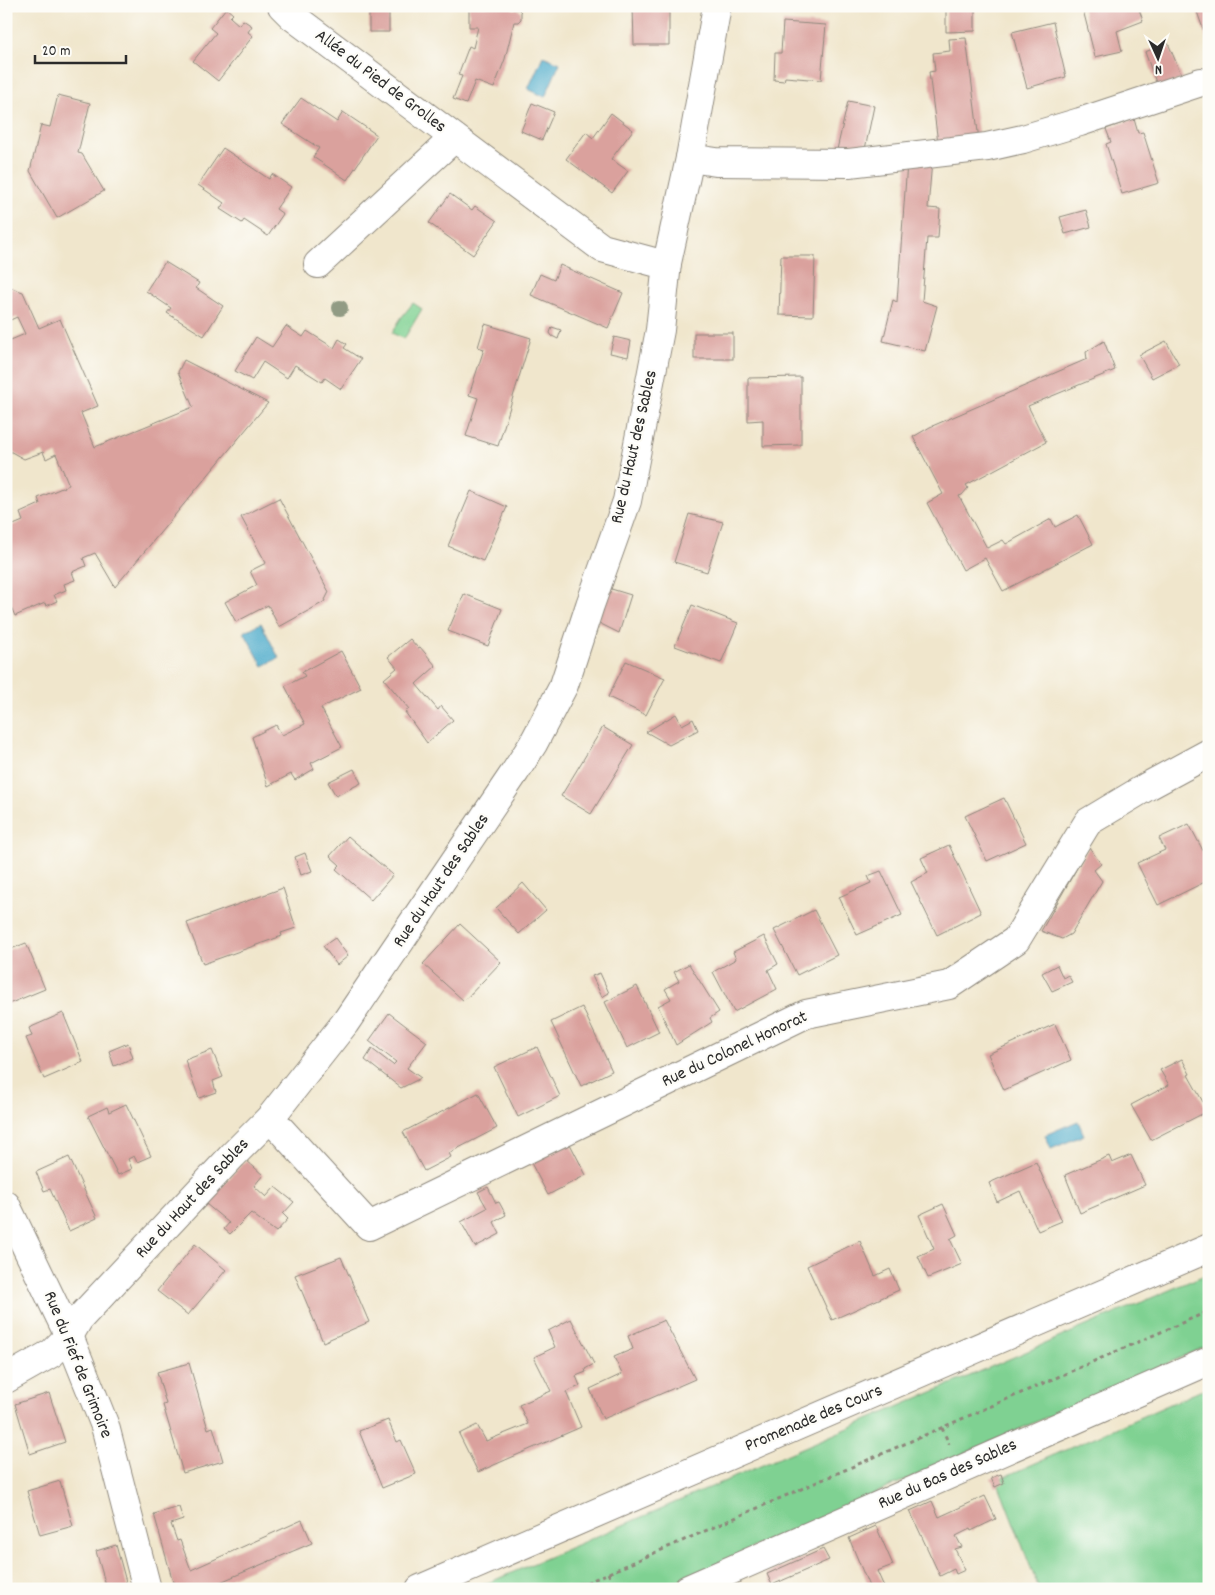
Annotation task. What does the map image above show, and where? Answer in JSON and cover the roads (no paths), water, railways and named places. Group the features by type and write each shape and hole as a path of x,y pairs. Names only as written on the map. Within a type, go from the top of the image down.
{"street":[{"name":"Allée du Pied de Grolles","path":"282,6 292,16 454,138"},
{"name":"Rue du Haut des Sables","path":"6,1380 52,1353 69,1336 79,1319 270,1118 345,1023 510,780 564,685 627,501 660,330 667,264 690,158 716,6"},
{"path":"690,158 716,162 848,163 987,147 1023,139 1080,122 1200,82"},
{"path":"318,264 454,138 602,248 667,264"},
{"name":"Rue du Colonel Honorat","path":"270,1118 369,1226 806,1014 948,985 1016,940 1088,822 1148,786 1209,753"},
{"name":"Rue du Fief de Grimoire","path":"6,1205 69,1336 106,1426 148,1589"},
{"name":"Promenade des Cours","path":"420,1589 1209,1248"},
{"name":"Rue du Bas des Sables","path":"688,1589 1209,1361"}],"water":[{"path":"543,56 560,63 545,97 528,89"},
{"path":"261,623 279,658 263,666 244,632"},
{"path":"1078,1121 1084,1135 1051,1149 1045,1135"}]}
